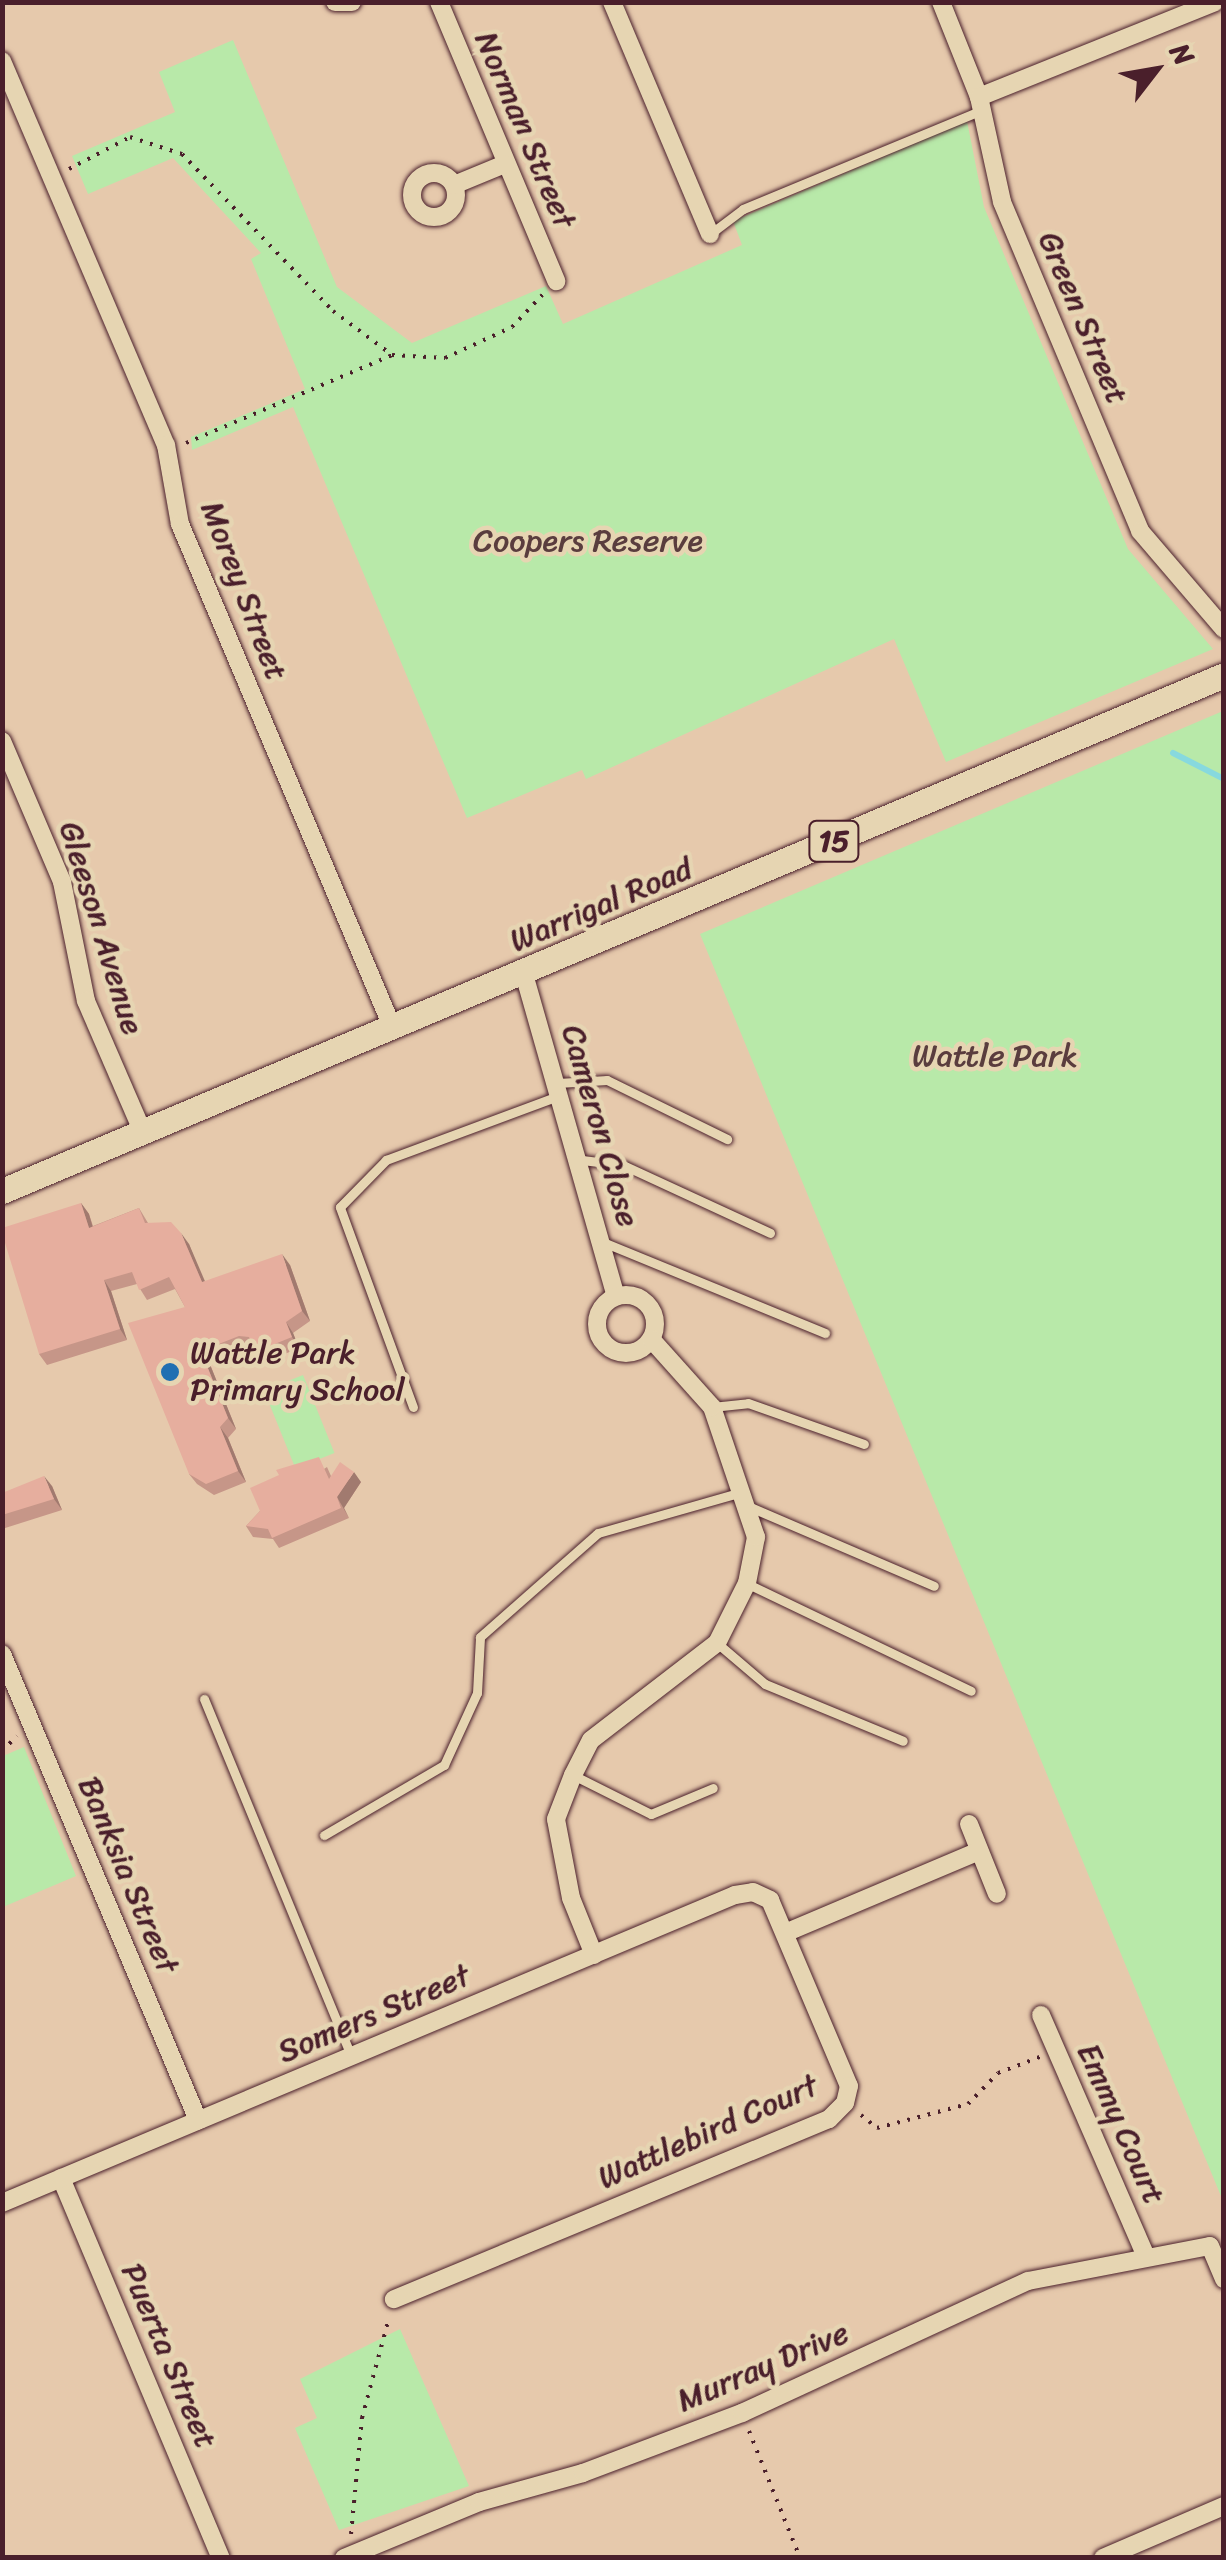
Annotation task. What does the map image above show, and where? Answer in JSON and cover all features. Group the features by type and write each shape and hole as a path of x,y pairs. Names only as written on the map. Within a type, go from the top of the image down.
{"main road":[{"name":"Warrigal Road","path":"2,1191 393,1030 1224,675"}],"street":[{"path":"335,2 352,2"},
{"name":"Norman Street","path":"439,2 556,281"},
{"path":"612,2 710,234"},
{"name":"Green Street","path":"940,2 981,104 1002,202 1140,532 1224,630"},
{"path":"981,104 1215,2"},
{"name":"Morey Street","path":"2,60 166,445 180,524 393,1030"},
{"path":"454,185 505,164"},
{"name":"Gleeson Avenue","path":"2,741 62,882 86,1001 143,1133"},
{"name":"Cameron Close","path":"524,974 582,1160 616,1296"},
{"path":"634,1295 649,1305 656,1322 651,1340 630,1353 606,1346 597,1317 616,1296 634,1295"},
{"path":"594,1955 572,1898 556,1819 573,1775 592,1740 717,1643 747,1583 756,1537 748,1499 712,1407 651,1340"},
{"name":"Banksia Street","path":"2,1654 198,2120"},
{"path":"970,1824 997,1894"},
{"path":"785,1933 979,1851"},
{"name":"Somers Street","path":"2,2203 735,1895 753,1892 770,1900"},
{"name":"Wattlebird Court","path":"394,2299 828,2119 845,2103 848,2086 770,1900"},
{"name":"Emmy Court","path":"1040,2016 1146,2257"},
{"name":"Puerta Street","path":"62,2178 221,2558"},
{"name":"Murray Drive","path":"344,2558 479,2502 583,2473 742,2413 1028,2282 1210,2246 1224,2279"},
{"path":"1103,2558 1224,2506"}],"lane":[{"path":"710,234 743,208 981,104"},
{"path":"414,1406 340,1207 386,1160 560,1089 607,1080 727,1138"},
{"path":"582,1160 623,1165 770,1233"},
{"path":"603,1242 824,1333"},
{"path":"712,1407 748,1402 864,1444"},
{"path":"324,1835 444,1765 477,1693 480,1636 598,1534 748,1499 934,1586"},
{"path":"747,1583 971,1691"},
{"path":"717,1643 765,1684 903,1741"},
{"path":"204,1699 351,2056"},
{"path":"573,1775 651,1814 712,1788"}],"path":[{"path":"52,176 130,138 182,154 334,311 392,356"},
{"path":"166,445 192,443 392,356 445,358 512,327 556,281"},
{"path":"845,2103 876,2128 931,2116 968,2104 998,2073 1056,2051"},
{"path":"342,2538 353,2533 362,2418 394,2299"},
{"path":"742,2413 800,2558"}],"green space":[{"name":"Coopers Reserve","path":"233,40 337,287 412,343 546,286 563,324 742,245 733,221 967,121 984,207 1128,549 1213,649 946,762 894,639 586,779 582,770 467,818 293,407 192,450 191,437 305,389 251,259 261,253 173,158 88,194 72,156 175,112 159,72"},
{"name":"Wattle Park","path":"1223,711 1223,2201 700,934"},
{"path":"303,1375 334,1453 296,1469 264,1391"},
{"path":"24,1747 76,1876 3,1907 3,1756"},
{"path":"400,2329 469,2486 339,2530 295,2428 317,2418 300,2379"}],"building":[{"path":"81,1203 89,1228 139,1208 145,1223 171,1222 181,1233 202,1282 282,1254 302,1311 286,1322 292,1337 255,1352 249,1337 239,1336 201,1351 228,1418 220,1427 238,1471 206,1484 189,1474 128,1323 185,1307 169,1277 139,1290 132,1272 104,1280 120,1329 39,1354 2,1228"},
{"path":"319,1457 329,1479 340,1462 354,1472 337,1497 341,1508 272,1538 268,1529 246,1526 260,1511 250,1488 279,1475 276,1470"},
{"path":"44,1476 54,1499 2,1515 2,1493"}],"waterway":[{"path":"1173,753 1224,779"}],"place":[{"name":"Wattle Park Primary School","path":"170,1372"}]}
